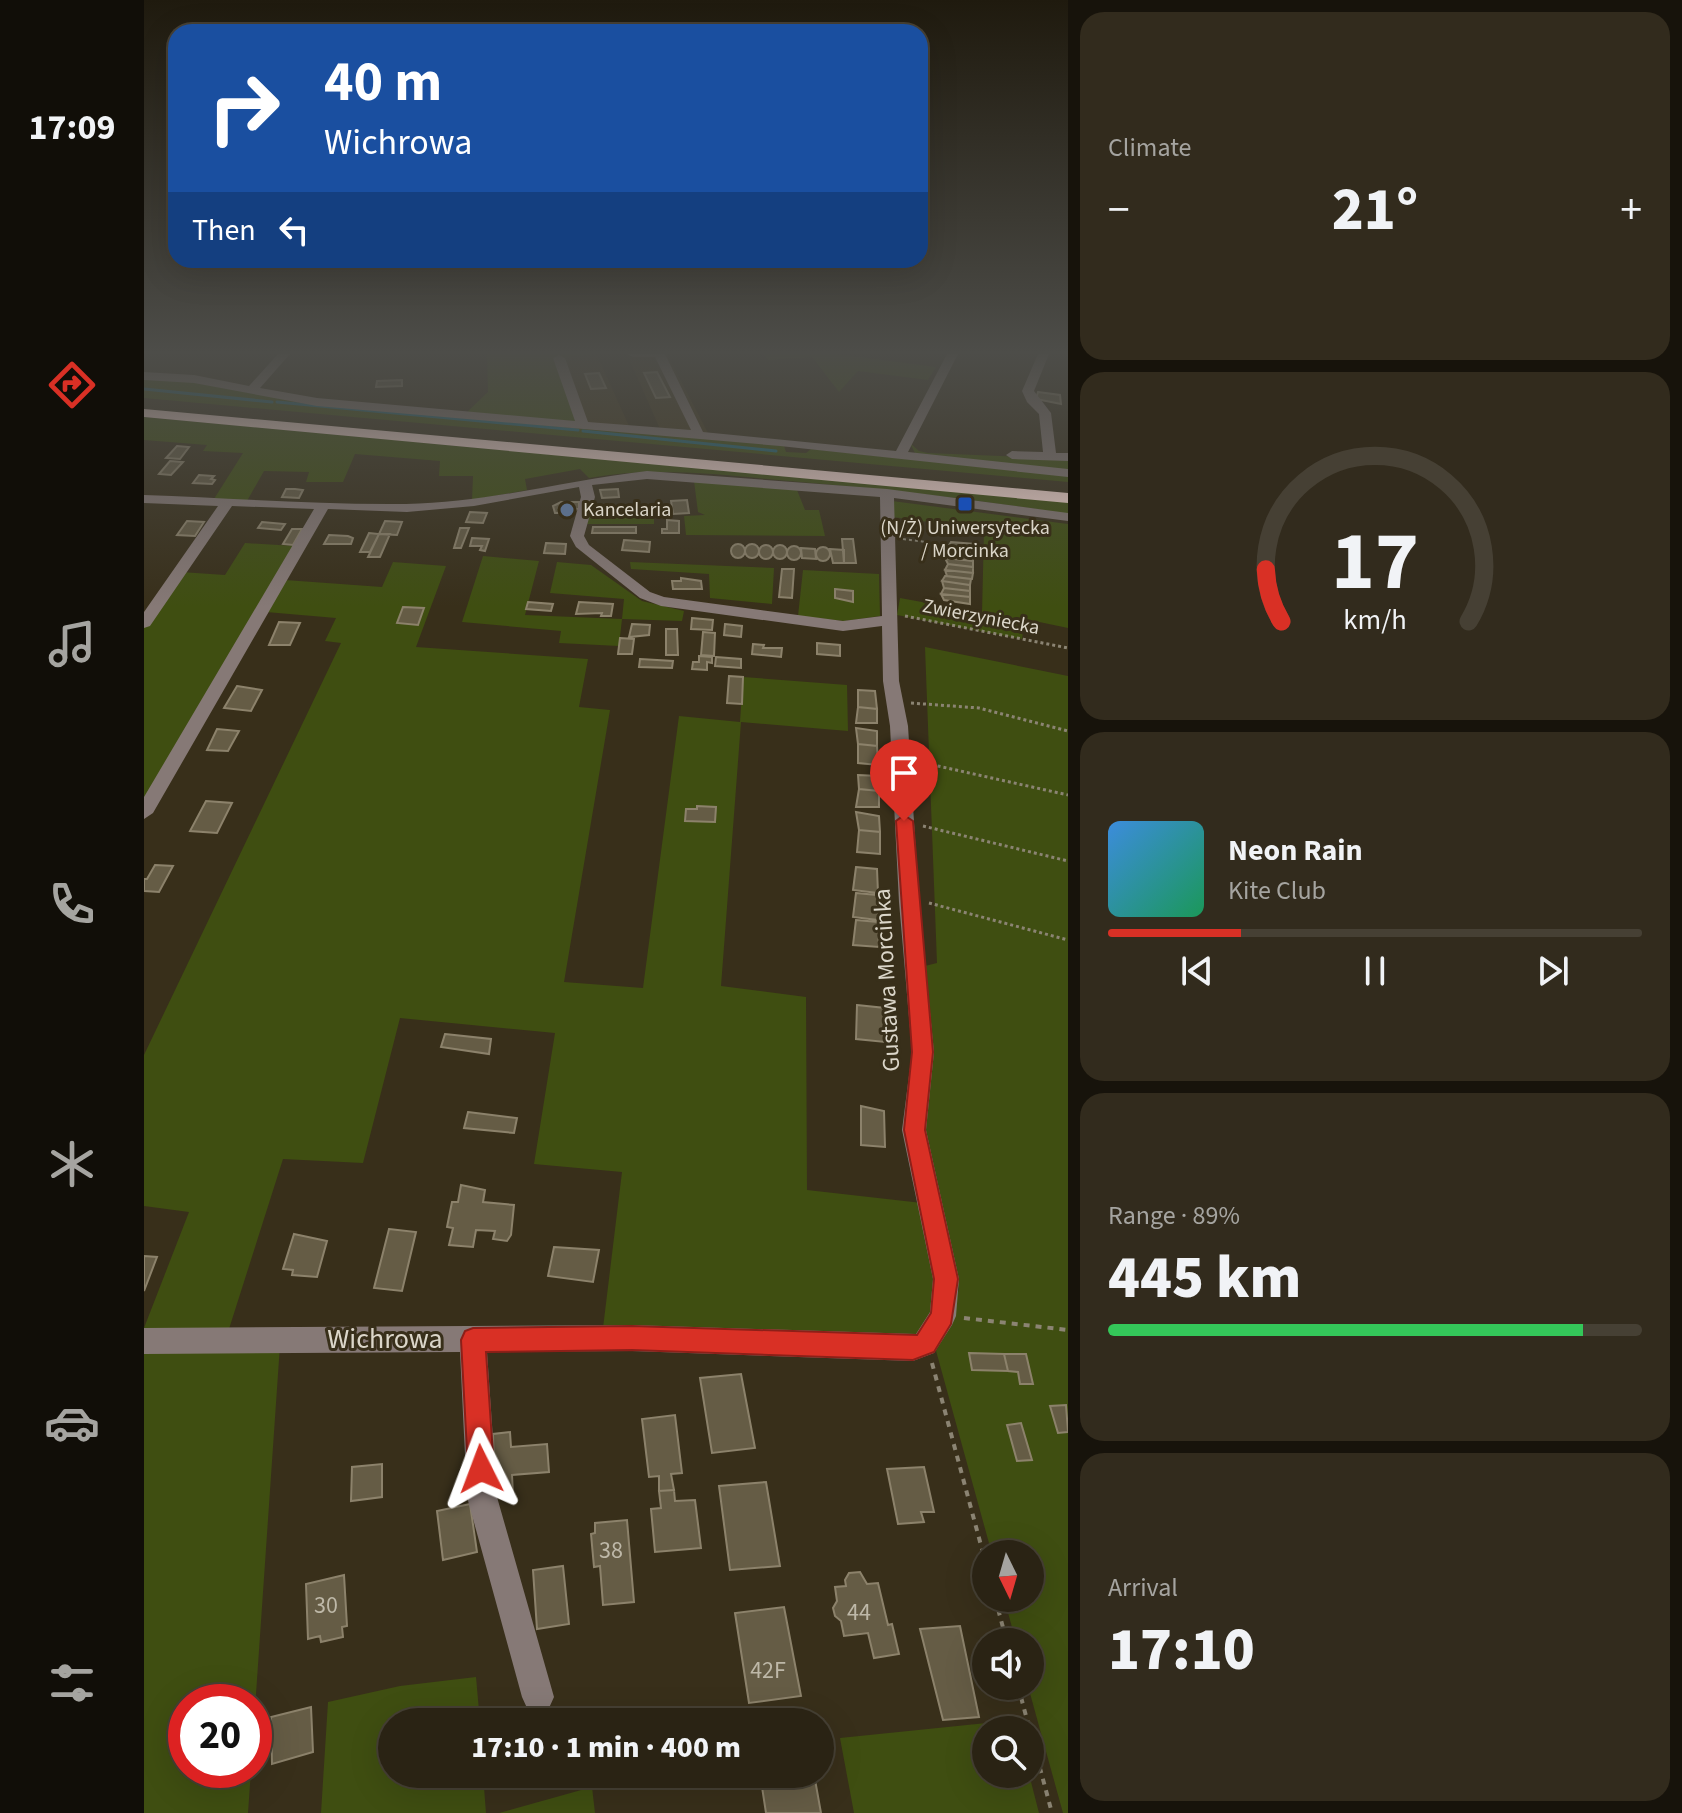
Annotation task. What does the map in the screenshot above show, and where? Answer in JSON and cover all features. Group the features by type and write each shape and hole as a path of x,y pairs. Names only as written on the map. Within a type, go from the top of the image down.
{"highway":[{"path":"421,439 1068,498"},
{"path":"475,439 880,481 1068,489"}],"street":[{"path":"735,439 1068,473"},
{"path":"900,455 909,439"},
{"path":"1048,439 1050,456"},
{"path":"924,450 1068,457"},
{"path":"144,499 322,507 438,506 584,480 668,476 880,481 1068,517"},
{"path":"584,480 588,497 577,536 583,547 645,595 684,606 843,626 875,623 890,615"},
{"name":"Gustawa Morcinka","path":"880,481 890,615 891,681 901,758 908,897 923,1052 914,1130 946,1279 943,1316"},
{"path":"144,623 227,503"},
{"path":"144,813 322,507"},
{"path":"919,1346 943,1316"},
{"name":"Wichrowa","path":"144,1341 632,1338 919,1346"},
{"path":"473,1340 482,1497 538,1697"}],"path":[{"path":"900,539 926,542"},
{"name":"Zwierzyniecka","path":"890,615 1068,648"},
{"path":"895,703 956,704 1068,731"},
{"path":"901,758 1068,795"},
{"path":"904,821 1068,861"},
{"path":"908,897 1068,940"},
{"path":"943,1316 1068,1330"},
{"path":"919,1346 979,1540"},
{"path":"1022,1700 1052,1813"}],"green space":[{"path":"379,439 1068,502 1068,514 859,487 714,474 664,472 589,478 580,469 525,479 527,490 472,500 473,476 439,476 440,461 355,454 343,482 306,482 309,472 264,471 247,501 214,499 243,453 203,451 207,445 144,440"},
{"path":"591,439 704,439 784,446 786,452 806,453 811,449 1068,476 1068,482"},
{"path":"910,443 919,451 928,453 1068,459 1068,471 915,453"},
{"path":"694,481 797,490 805,510 819,510 825,536 686,535 684,516 705,515 698,512"},
{"path":"892,501 1068,524 1068,628 1025,619 1022,639 897,615 900,598 982,613 984,530 893,517"},
{"path":"654,514 654,524 587,524 589,515"},
{"path":"245,543 295,546 144,800 144,623 181,572 225,575"},
{"path":"483,556 539,561 525,615 622,619 619,646 559,643 561,631 462,622"},
{"path":"393,562 446,566 416,647 588,659 579,707 610,710 564,982 643,988 679,716 740,722 743,677 847,685 848,731 741,722 721,986 806,997 807,1190 922,1203 936,1255 938,1285 929,1316 919,1335 603,1328 622,1172 534,1164 555,1033 400,1018 363,1163 283,1159 229,1329 144,1328 189,1212 144,1206 144,1055 341,643 325,641 336,618 266,612 285,580 382,587"},
{"path":"557,562 591,565 642,601 684,611 682,621 622,619 624,599 550,593"},
{"path":"630,562 774,568 772,604 710,598 709,574 631,569"},
{"path":"803,570 879,574 880,616 844,621 798,616"},
{"path":"925,647 1068,676 1068,1813 1063,1813 1044,1744 1044,1716 1036,1716 1032,1700 1044,1700 1044,1628 1012,1628 1008,1612 1044,1612 1044,1540 988,1540 935,1347 943,1338 959,1289 925,1129 925,966 937,963"},
{"path":"280,1345 257,1684 168,1684 168,1788 250,1788 248,1813 144,1813 144,1352"},
{"path":"476,1677 479,1708 378,1708 378,1788 484,1788 486,1813 321,1813 328,1702 400,1686"},
{"path":"972,1724 972,1788 1033,1788 1039,1813 854,1813 840,1738"},
{"path":"588,1788 592,1788 595,1813 499,1813"}],"building":[{"path":"177,446 189,447 180,459 166,458"},
{"path":"170,461 183,462 171,475 159,474"},
{"path":"199,475 214,476 211,479 215,480 212,484 193,483"},
{"path":"286,489 303,490 299,498 282,497"},
{"path":"618,489 619,497 602,498 600,490"},
{"path":"687,500 689,513 673,514 671,501"},
{"path":"561,502 579,502 579,508 570,513 555,513 553,506"},
{"path":"597,506 615,506 615,515 597,514"},
{"path":"470,512 487,513 483,523 466,522"},
{"path":"667,520 679,521 679,533 662,533 662,529 667,529"},
{"path":"187,521 204,522 195,536 177,535"},
{"path":"385,521 402,522 397,535 379,534"},
{"path":"262,522 285,524 281,530 258,528"},
{"path":"593,527 636,527 636,533 592,533"},
{"path":"460,528 469,528 461,548 454,548"},
{"path":"292,529 302,529 293,545 283,544"},
{"path":"369,533 379,534 370,552 360,552"},
{"path":"379,534 390,534 380,557 368,557"},
{"path":"329,535 353,538 351,544 324,544"},
{"path":"472,538 489,539 485,551 480,550 482,546 470,546"},
{"path":"842,539 853,539 856,563 844,563"},
{"path":"624,540 650,542 649,552 622,550"},
{"path":"951,542 975,544 975,550 948,547"},
{"path":"546,543 566,544 565,554 544,553"},
{"path":"738,544 745,551 738,558 731,551"},
{"path":"752,544 759,551 752,558 745,551"},
{"path":"766,545 773,552 766,559 759,552"},
{"path":"780,545 787,552 780,559 773,552"},
{"path":"794,546 801,553 794,560 787,553"},
{"path":"823,547 830,554 823,561 816,554"},
{"path":"948,547 975,550 975,556 950,553"},
{"path":"801,548 815,549 816,559 802,558"},
{"path":"830,549 844,550 844,563 833,563"},
{"path":"948,553 973,556 973,561 945,558"},
{"path":"945,558 973,561 973,567 948,564"},
{"path":"948,564 973,567 973,573 945,570"},
{"path":"782,569 794,569 792,598 779,597"},
{"path":"945,570 973,573 972,579 947,576"},
{"path":"945,576 971,579 970,585 942,581"},
{"path":"681,578 701,581 702,589 673,589 672,581 681,581"},
{"path":"942,581 970,585 970,591 944,588"},
{"path":"944,588 970,591 970,597 941,594"},
{"path":"835,589 853,591 853,602 835,598"},
{"path":"941,594 970,597 970,604 944,600"},
{"path":"528,602 553,604 551,611 526,609"},
{"path":"579,602 613,604 611,616 601,616 602,613 576,614"},
{"path":"403,607 424,608 418,625 397,623"},
{"path":"692,618 713,620 712,630 691,629"},
{"path":"279,622 300,623 290,645 269,645"},
{"path":"632,624 650,625 649,635 629,637"},
{"path":"725,624 742,626 741,637 724,635"},
{"path":"666,629 677,629 678,655 666,655"},
{"path":"703,632 715,633 714,656 701,655"},
{"path":"620,638 634,639 632,654 618,654"},
{"path":"817,643 840,645 840,656 817,654"},
{"path":"753,644 764,645 763,648 782,648 781,657 752,654"},
{"path":"699,656 712,657 712,663 707,662 707,670 692,669 693,662 699,662"},
{"path":"716,657 741,659 741,668 715,666"},
{"path":"640,659 673,661 672,668 639,667"},
{"path":"729,676 743,677 742,704 727,703"},
{"path":"237,686 262,690 251,711 224,708"},
{"path":"858,690 875,691 877,709 858,707"},
{"path":"858,707 877,709 877,723 856,723"},
{"path":"856,728 877,731 877,746 858,744"},
{"path":"217,729 239,731 228,751 207,750"},
{"path":"858,744 877,746 878,765 858,763"},
{"path":"858,775 878,776 879,791 859,789"},
{"path":"859,789 879,791 879,807 856,807"},
{"path":"206,801 232,803 217,833 190,831"},
{"path":"697,806 716,807 715,822 685,821 686,809 697,809"},
{"path":"856,812 879,816 880,832 859,830"},
{"path":"859,830 880,832 880,854 857,852"},
{"path":"155,865 173,866 159,892 144,891 144,879"},
{"path":"856,867 877,869 878,893 853,890"},
{"path":"856,893 877,895 878,920 853,917"},
{"path":"856,920 878,922 879,947 853,945"},
{"path":"857,1005 885,1008 885,1042 856,1039"},
{"path":"445,1034 491,1039 489,1054 441,1047"},
{"path":"861,1106 884,1111 885,1147 861,1145"},
{"path":"468,1112 517,1118 514,1133 464,1128"},
{"path":"461,1185 485,1190 483,1202 514,1205 511,1235 507,1241 493,1239 495,1231 476,1230 473,1247 449,1245 453,1228 447,1227 452,1202 458,1202"},
{"path":"389,1229 416,1232 402,1291 374,1288"},
{"path":"294,1234 327,1241 317,1277 292,1275 293,1270 283,1269"},
{"path":"554,1247 599,1250 593,1282 548,1276"},
{"path":"144,1256 157,1257 144,1291"},
{"path":"969,1353 1004,1354 1008,1371 972,1370"},
{"path":"1004,1354 1026,1354 1033,1384 1020,1384 1018,1372 1008,1371"},
{"path":"741,1374 755,1448 712,1453 700,1378"},
{"path":"1066,1405 1068,1432 1058,1433 1050,1406"},
{"path":"675,1415 682,1473 671,1474 674,1490 659,1491 659,1476 649,1477 642,1419"},
{"path":"1021,1423 1032,1460 1017,1461 1007,1425"},
{"path":"510,1432 511,1447 547,1444 549,1472 512,1475 513,1495 495,1496 493,1434"},
{"path":"382,1464 382,1497 351,1501 352,1467"},
{"path":"924,1467 934,1512 921,1512 924,1522 898,1524 887,1469"},
{"path":"766,1482 780,1566 730,1570 719,1486"},
{"path":"674,1490 675,1501 695,1500 701,1548 655,1552 651,1509 661,1508 659,1491"},
{"path":"470,1504 477,1552 443,1560 437,1511"},
{"path":"627,1520 634,1602 603,1605 600,1566 594,1567 591,1534 595,1533 595,1523"},
{"path":"563,1566 569,1624 537,1629 533,1570"},
{"path":"860,1572 867,1584 878,1583 899,1654 874,1658 868,1633 844,1636 841,1621 835,1616 833,1608 837,1601 835,1587 846,1586 849,1573"},
{"path":"344,1575 347,1626 342,1627 343,1637 321,1642 320,1636 308,1639 306,1584"},
{"path":"784,1607 801,1696 749,1703 735,1613"},
{"path":"960,1626 972,1683 972,1700 975,1700 979,1716 943,1720 920,1629"},
{"path":"311,1707 313,1752 272,1764 272,1717"},
{"path":"762,1788 817,1788 821,1813 766,1813"}],"waterway":[{"path":"656,439 776,451"}],"place":[{"name":"(N/Ż) Uniwersytecka / Morcinka","path":"965,504"},
{"name":"Kancelaria","path":"567,510"}],"route":[{"path":"481,1469 473,1340 632,1338 913,1348 925,1344 943,1316 946,1279 914,1130 923,1052 904,821"}]}
